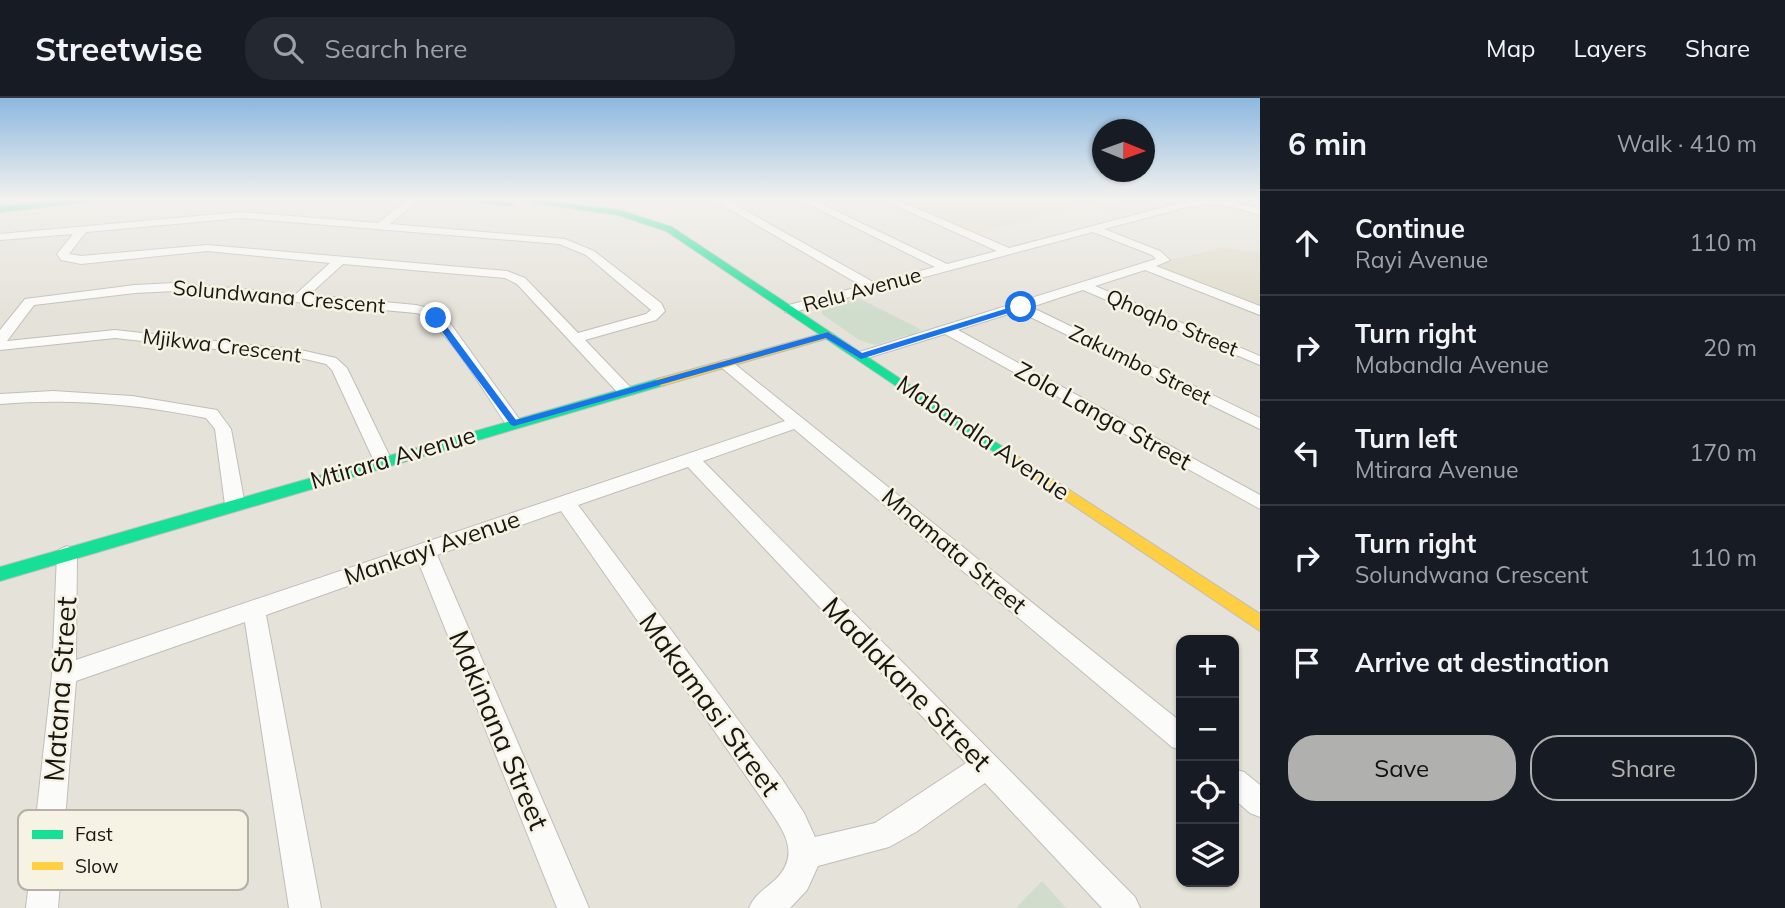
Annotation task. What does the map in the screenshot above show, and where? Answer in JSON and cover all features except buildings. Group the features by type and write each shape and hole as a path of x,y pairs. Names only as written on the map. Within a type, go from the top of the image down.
{"street":[{"path":"77,237 63,254 65,258 81,260 207,248 507,275 521,281 626,392"},
{"path":"523,237 572,244 602,261 658,309 651,317 575,338"},
{"name":"Mabandla Avenue","path":"681,237 1260,624"},
{"path":"783,237 873,288"},
{"path":"881,237 946,268"},
{"path":"974,237 1009,252"},
{"name":"Relu Avenue","path":"790,309 1065,237"},
{"path":"861,356 1021,307 1164,258 1149,249 1115,237"},
{"path":"299,298 341,258"},
{"path":"1144,266 1260,311"},
{"name":"Qhoqho Street","path":"1084,286 1260,360"},
{"name":"Solundwana Crescent","path":"0,343 11,323 30,302 166,287 396,306 428,312 444,326 514,423"},
{"name":"Zakumbo Street","path":"1021,307 1260,424"},
{"name":"Zola Langa Street","path":"947,329 1260,503"},
{"name":"Mjikwa Crescent","path":"0,343 115,334 304,355 331,361 340,368 383,461"},
{"name":"Mtirara Avenue","path":"0,574 514,423 828,335"},
{"name":"Mnamata Street","path":"726,364 1176,734"},
{"path":"0,399 33,395 78,396 211,414 223,429 235,505"},
{"name":"Mankayi Avenue","path":"64,675 799,422"},
{"name":"Madlakane Street","path":"691,460 1124,908"},
{"name":"Makamasi Street","path":"565,502 772,789 799,833 806,854"},
{"name":"Makinana Street","path":"425,552 573,908"},
{"name":"Matana Street","path":"51,810 64,675 67,554"},
{"path":"254,610 305,908"},
{"path":"765,908 795,884 803,869 806,854 879,837 906,822 985,766"},
{"path":"1239,786 1260,803"},
{"name":"Matana Street","path":"42,908 44,890"}],"shaded area":[{"path":"1221,248 1260,252 1260,311 1145,266"}],"green space":[{"path":"858,298 922,330 875,345 859,340 822,314 823,308"},
{"path":"1042,881 1066,908 1016,908"}],"traffic: fast":[{"path":"681,237 1017,461"},
{"path":"0,574 661,382"}],"traffic: slow":[{"path":"661,382 828,335"},
{"path":"1017,461 1260,624"}],"route":[{"path":"436,318 514,423 828,335 861,356 1021,307"}]}
